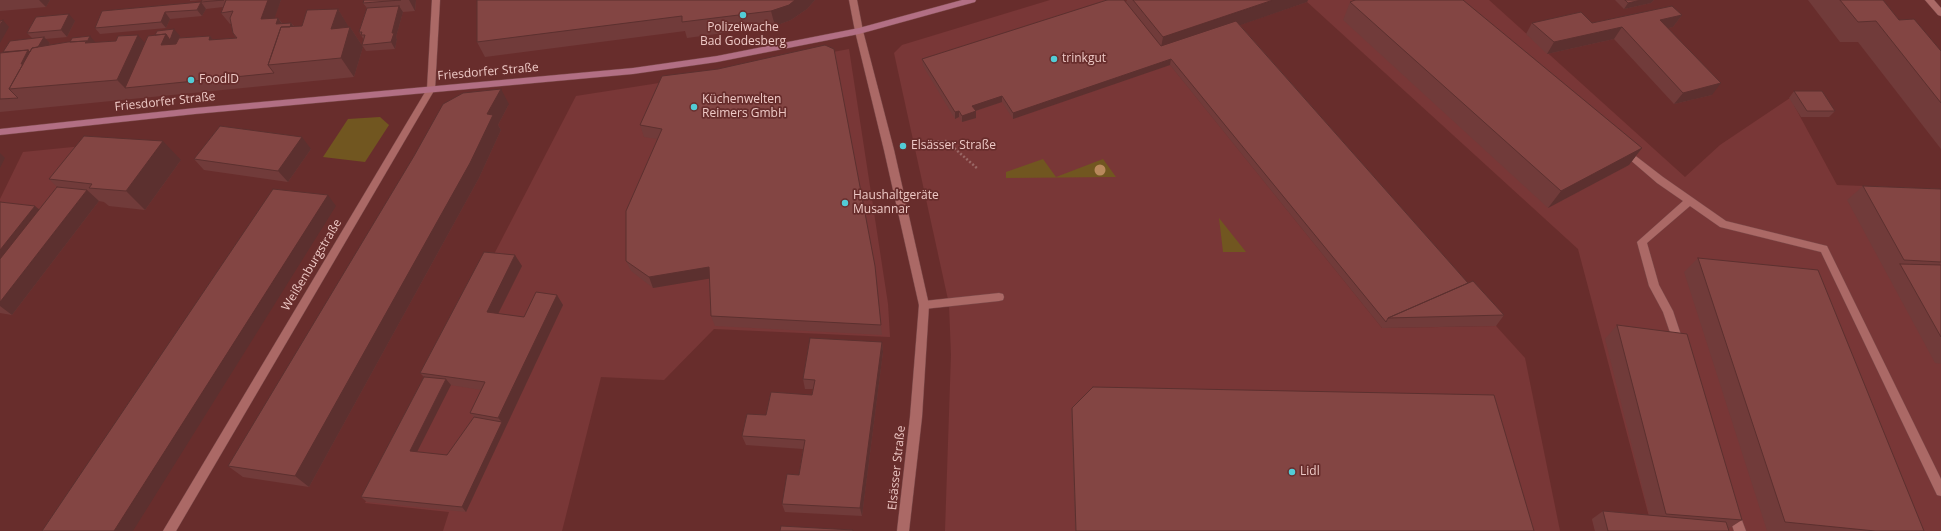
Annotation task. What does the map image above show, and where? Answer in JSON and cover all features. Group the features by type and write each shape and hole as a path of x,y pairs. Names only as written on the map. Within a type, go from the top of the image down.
{"street":[{"name":"Weißenburgstraße","path":"169,531 431,89 436,0"},
{"name":"Elsässer Straße","path":"853,0 924,305 916,417 903,531"},
{"name":"Friesdorfer Straße","path":"0,132 194,111 633,71 717,59 859,31 972,0"},
{"path":"1929,0 1941,13"},
{"path":"1618,144 1660,180 1723,224 1824,249 1941,491"},
{"path":"1683,356 1668,312 1654,286 1642,242 1690,201"},
{"path":"924,305 999,297"},
{"path":"1730,502 1740,531"}],"path":[{"path":"888,146 946,141 978,169"}],"shaded area":[{"path":"1050,0 1118,0 1382,328 1496,326 1525,358 1560,531 945,531 951,355 949,304 894,53 902,45"},
{"path":"1305,0 1489,0 1685,177 1720,145 1790,98 1837,185 1941,189 1941,531 1595,531 1592,519 1651,524 1578,249"},
{"path":"849,49 888,304 890,337 714,329 664,380 601,377 562,531 443,531 449,512 365,503 576,96 723,73"},
{"path":"380,117 389,125 365,162 323,157 348,119"},
{"path":"113,143 0,288 0,199 23,152"},
{"path":"1043,159 1056,177 1103,159 1116,177 1006,178 1006,172"},
{"path":"1219,218 1246,252 1223,252"}],"building":[{"path":"202,0 224,0 201,2"},
{"path":"226,0 268,0 261,19 278,18 276,24 291,23 290,27 281,27 268,65 274,73 125,88 148,36 166,34 161,45 176,44 179,38 210,36 209,40 237,38 233,33 230,18 233,11 221,13"},
{"path":"364,0 401,0 363,3"},
{"path":"477,0 795,0 789,5 771,11 682,22 682,16 477,42"},
{"path":"1107,0 1124,0 1161,46 1236,21 1468,283 1388,318 1386,322 1171,59 1013,113 1002,96 972,106 976,111 962,116 959,111 955,112 922,59"},
{"path":"1133,0 1273,0 1163,37"},
{"path":"1355,0 1463,0 1642,148 1561,191 1350,2"},
{"path":"1625,0 1641,0 1628,3"},
{"path":"1840,0 1883,0 1899,20 1914,19 1941,51 1941,103 1876,21 1858,22"},
{"path":"201,2 197,10 165,12 161,22 95,28 102,11"},
{"path":"399,6 391,42 362,45 365,35 361,35 362,32 359,32 367,8"},
{"path":"1672,6 1682,15 1660,20 1721,83 1683,93 1622,27 1554,42 1532,23 1581,12 1592,23"},
{"path":"338,9 331,29 350,27 341,58 268,65 281,27 302,26 307,10"},
{"path":"69,14 61,30 27,33 36,17"},
{"path":"174,29 170,40 166,34 155,35 157,31"},
{"path":"138,35 117,80 9,89 32,48 68,42 87,41 85,43 116,41 118,36"},
{"path":"90,36 87,42 70,42 72,38"},
{"path":"44,37 38,47 32,48 30,52 28,50 3,52 10,41"},
{"path":"825,45 834,49 875,266 881,325 711,316 709,267 649,277 626,261 626,211 662,129 640,125 662,76 718,69"},
{"path":"28,50 21,64 23,64 9,89 18,98 0,99 0,53"},
{"path":"501,89 487,114 493,115 470,163 295,476 228,466 414,156 443,104 463,93"},
{"path":"1794,91 1822,91 1835,111 1807,111"},
{"path":"220,126 302,137 278,171 194,159"},
{"path":"84,136 163,141 126,191 89,188 92,184 49,179"},
{"path":"1863,186 1941,189 1941,262 1904,260"},
{"path":"57,187 87,190 0,302 0,259"},
{"path":"273,189 328,195 114,531 42,531"},
{"path":"0,202 35,206 0,250"},
{"path":"484,252 515,255 487,312 524,317 536,292 557,295 498,418 470,413 485,382 420,373"},
{"path":"1698,258 1818,270 1924,531 1875,531 1785,522"},
{"path":"1900,264 1941,265 1941,337"},
{"path":"1473,281 1504,315 1388,318"},
{"path":"1617,325 1687,334 1742,520 1666,514"},
{"path":"810,338 882,342 860,508 782,504 787,474 799,475 805,440 742,436 747,414 766,415 771,392 812,395 815,380 803,379"},
{"path":"424,377 446,379 410,451 447,455 474,417 502,422 462,507 361,497"},
{"name":"Lidl","path":"1093,387 1494,395 1534,531 1076,531 1072,408"},
{"path":"1603,511 1726,522 1729,531 1608,531"},
{"path":"781,526 853,530 853,531 780,531"}],"place":[{"name":"Polizeiwache Bad Godesberg","path":"743,15"},
{"name":"trinkgut","path":"1054,59"},
{"name":"FoodID","path":"191,80"},
{"name":"Küchenwelten Reimers GmbH","path":"694,107"},
{"name":"Elsässer Straße","path":"903,146"},
{"name":"Haushaltgeräte Musannar","path":"845,203"},
{"name":"Lidl","path":"1292,472"}]}
